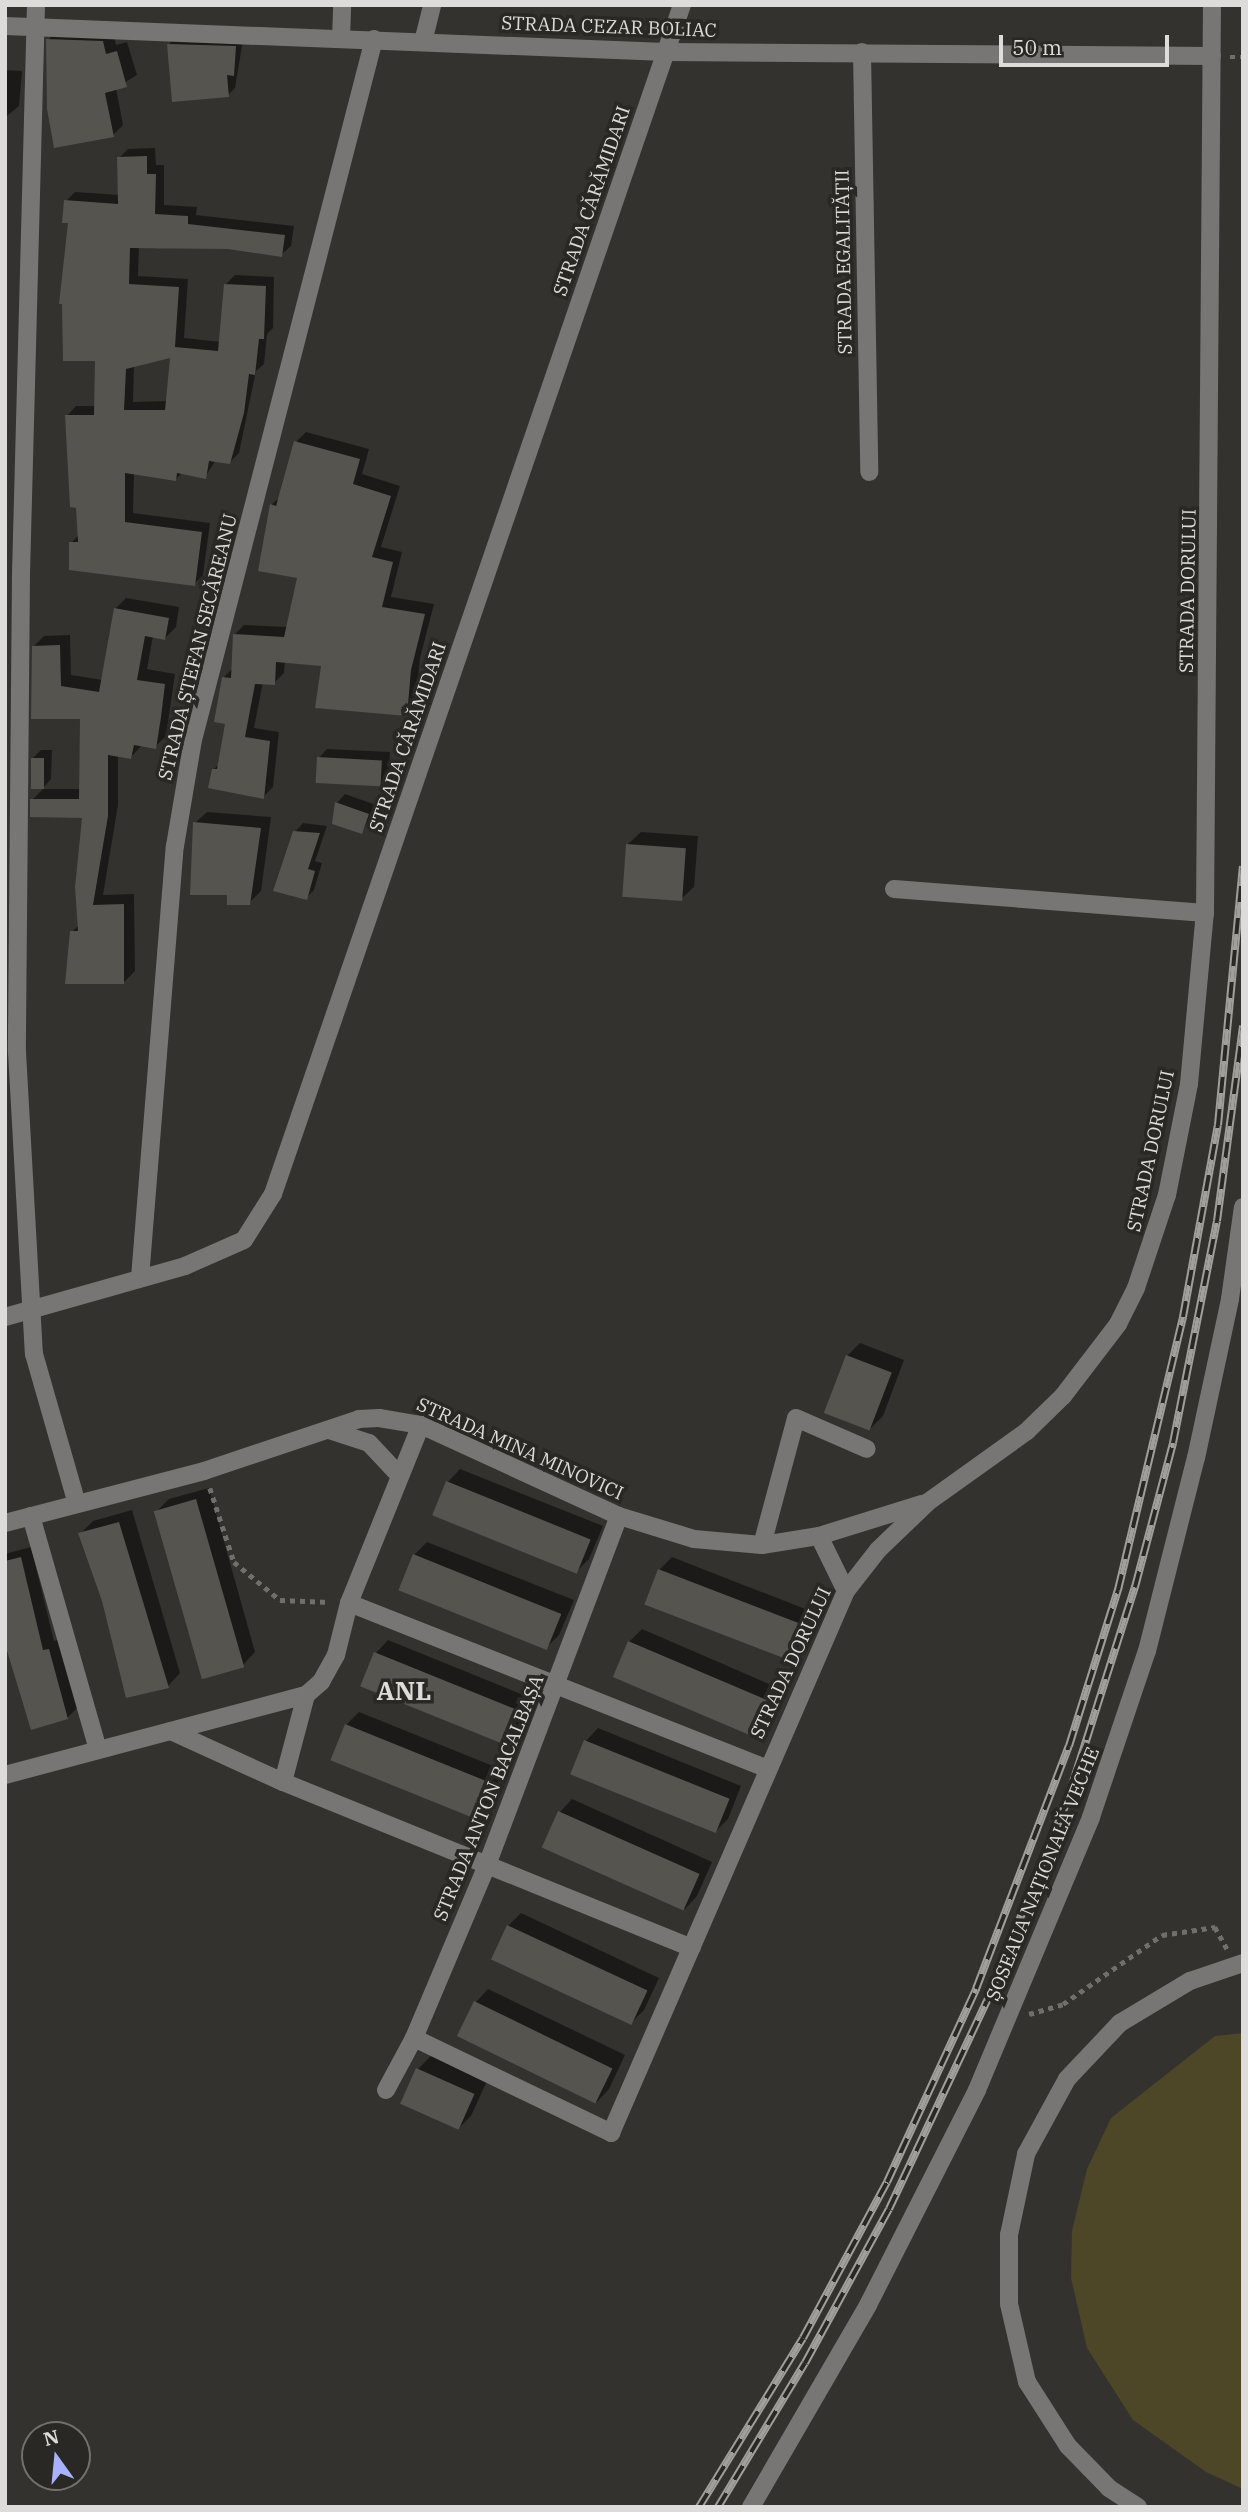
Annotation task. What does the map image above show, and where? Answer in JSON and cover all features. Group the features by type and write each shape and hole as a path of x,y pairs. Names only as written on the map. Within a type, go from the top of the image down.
{"street":[{"path":"36,5 13,574 11,1053 34,1354 77,1504"},
{"path":"341,39 342,5"},
{"path":"423,41 432,5"},
{"name":"STRADA CĂRĂMIDARI","path":"5,1317 185,1266 244,1240 273,1194 682,5"},
{"name":"STRADA DORULUI","path":"414,2038 611,2133 692,1948 766,1768 846,1591 878,1550 928,1502 1027,1431 1063,1396 1118,1324 1136,1289 1161,1216 1180,1131 1197,1014 1205,913 1212,5"},
{"name":"STRADA CEZAR BOLIAC","path":"5,26 665,52 1212,56"},
{"name":"STRADA ȘTEFAN SECĂREANU","path":"139,1279 175,846 193,740 373,39"},
{"name":"STRADA EGALITĂȚII","path":"862,52 869,472"},
{"path":"894,889 1205,913"},
{"name":"ȘOSEAUA NAȚIONALĂ VECHE","path":"751,2507 868,2305 977,2090 1091,1817 1147,1651 1216,1364 1243,1207"},
{"name":"STRADA MINA MINOVICI","path":"5,1523 204,1471 329,1430 379,1418 421,1425 619,1516 694,1539 762,1545 819,1536 928,1502"},
{"path":"762,1545 796,1418 867,1449"},
{"path":"5,1775 306,1695 321,1682 336,1655 349,1603 398,1474 421,1425"},
{"path":"329,1430 369,1443 398,1474"},
{"path":"31,1516 98,1749"},
{"name":"STRADA ANTON BACALBAȘA","path":"386,2090 414,2038 487,1864 619,1516"},
{"path":"819,1536 846,1591"},
{"path":"349,1603 557,1683 766,1768"},
{"path":"283,1782 306,1695"},
{"path":"171,1731 283,1782 692,1948"},
{"path":"1138,2507 1109,2488 1068,2446 1027,2382 1009,2304 1009,2235 1026,2154 1067,2079 1120,2023 1190,1981 1238,1963"}],"path":[{"path":"204,1471 234,1562 280,1600 349,1603"},
{"path":"1011,2011 1031,2014 1063,2004 1162,1935 1190,1928 1215,1927 1238,1963"}],"shaded area":[{"path":"1243,2033 1243,2489 1206,2472 1133,2420 1087,2348 1071,2278 1072,2231 1087,2169 1111,2118 1215,2036"}],"building":[{"path":"46,39 103,41 106,54 117,51 127,87 105,93 114,137 54,148 47,109"},
{"path":"167,44 236,46 234,76 227,75 229,97 172,102"},
{"path":"147,156 147,174 156,174 155,214 188,216 188,224 285,235 282,257 228,249 130,248 129,284 179,287 175,347 218,351 224,284 266,286 264,339 259,339 255,375 249,374 244,413 230,464 209,461 206,479 177,473 176,481 125,473 125,522 202,532 195,586 69,570 69,542 78,542 76,508 70,507 65,415 94,415 95,361 63,361 62,304 59,304 68,223 62,223 64,200 118,204 117,157","holes":["170,358 165,410 124,410 126,369"]},
{"path":"294,441 360,459 353,484 391,496 372,557 393,562 382,607 425,614 411,670 407,716 315,708 321,666 276,662 275,685 255,684 245,737 270,741 264,799 208,788 212,769 217,769 225,724 214,722 222,677 231,678 233,634 284,637 297,578 258,571 270,504 276,506"},
{"path":"114,608 169,618 165,640 145,636 137,680 165,684 161,717 156,749 134,745 131,759 108,755 108,816 93,905 124,904 124,984 65,984 70,931 78,931 75,887 82,818 30,817 30,799 79,799 80,719 31,719 32,646 60,645 61,686 99,692"},
{"path":"317,757 382,760 381,786 316,783"},
{"path":"31,758 44,758 44,789 31,789"},
{"path":"335,802 369,814 362,834 332,824"},
{"path":"193,822 261,828 250,905 227,905 227,895 190,895"},
{"path":"293,831 320,833 308,869 315,871 307,900 273,891"},
{"path":"626,844 686,848 682,901 622,897"},
{"path":"846,1355 892,1373 870,1430 824,1413"},
{"path":"446,1481 591,1539 577,1574 432,1515"},
{"path":"196,1499 244,1667 202,1679 154,1511"},
{"path":"119,1522 169,1688 126,1698 102,1601 78,1533"},
{"path":"413,1554 561,1614 547,1650 398,1590"},
{"path":"21,1557 43,1650 49,1649 68,1719 31,1730 5,1644 5,1561"},
{"path":"658,1569 802,1624 788,1660 644,1604"},
{"path":"628,1641 773,1702 757,1738 613,1677"},
{"path":"374,1652 520,1711 506,1745 360,1686"},
{"path":"345,1724 491,1783 476,1819 330,1760"},
{"path":"584,1740 730,1799 716,1833 570,1774"},
{"path":"558,1811 700,1874 683,1911 542,1848"},
{"path":"507,1925 647,1991 631,2025 491,1959"},
{"path":"474,2001 612,2069 595,2104 457,2036"},
{"path":"416,2068 474,2094 459,2130 400,2104"}],"railway":[{"path":"699,2507 803,2338 887,2182 976,1989 1069,1746 1118,1590 1183,1317 1218,1125 1243,866"},
{"path":"718,2507 805,2363 889,2209 987,2001 1067,1801 1135,1587 1173,1443 1217,1221 1243,1026"}],"district":[{"name":"ANL","path":"404,1691"}]}
